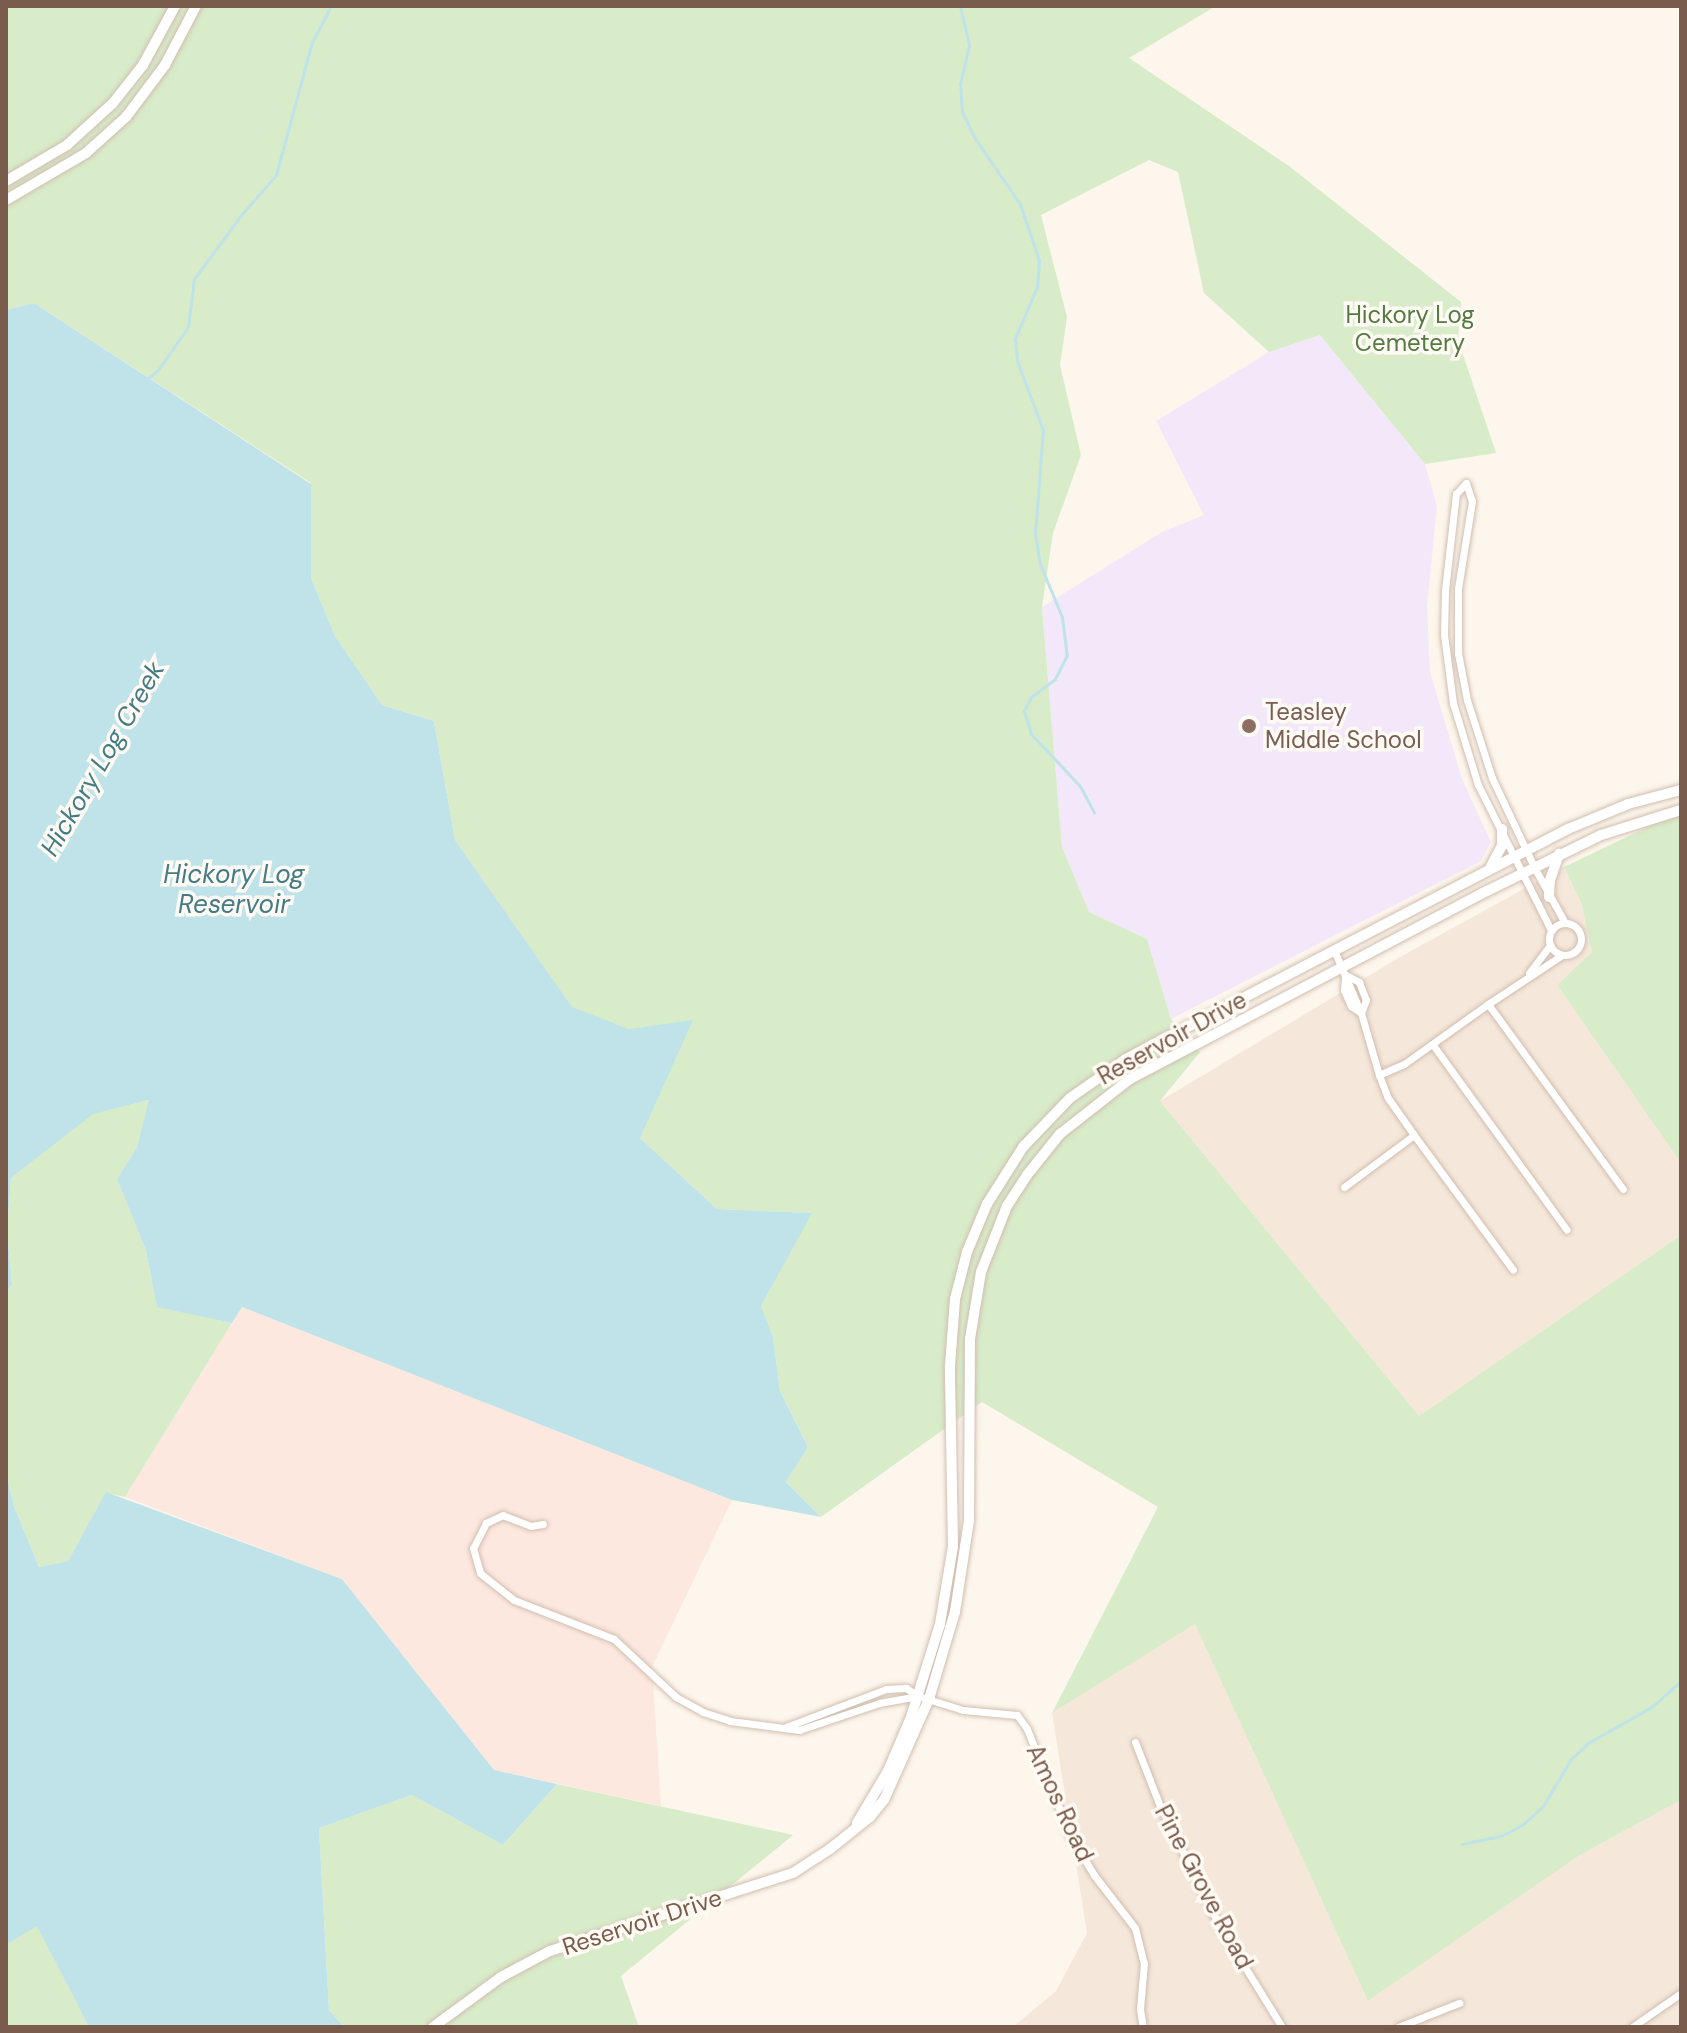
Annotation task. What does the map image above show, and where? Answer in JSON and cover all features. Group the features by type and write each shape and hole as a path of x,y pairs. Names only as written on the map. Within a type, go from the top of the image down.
{"street":[{"path":"6,181 67,145 113,103 143,65 175,6"},
{"path":"6,200 86,153 126,117 165,65 196,6"},
{"path":"1379,1075 1433,1045 1529,973 1562,955 1572,953 1580,940 1575,927 1565,923 1529,870 1515,856 1473,771 1453,703 1446,657 1445,590 1456,494 1466,483 1472,501 1458,588 1458,653 1467,700 1485,759 1526,850 1529,870 1551,930 1550,945 1529,973"},
{"name":"Reservoir Drive","path":"924,1698 953,1546 953,1317 962,1269 987,1204 1035,1133 1097,1077 1126,1059 1526,850 1613,810 1681,790"},
{"name":"Reservoir Drive","path":"433,2027 527,1962 588,1938 793,1873 870,1817 890,1788 952,1628 967,1535 974,1306 986,1255 1007,1206 1054,1140 1115,1087 1344,971 1559,854 1616,829 1681,810"},
{"path":"1489,870 1502,845 1502,829"},
{"path":"1549,897 1550,880 1559,854"},
{"path":"1551,930 1565,923"},
{"path":"1550,945 1562,955"},
{"path":"1334,950 1344,971 1344,990 1351,1006 1361,1013"},
{"path":"1344,971 1359,982 1366,1000 1361,1013 1388,1098 1513,1270"},
{"path":"1488,1004 1623,1189"},
{"path":"1433,1045 1567,1230"},
{"path":"1344,1187 1414,1135"},
{"path":"543,1524 531,1526 503,1515 486,1523 473,1548 480,1573 514,1600 614,1639 676,1697 693,1708 721,1719 782,1728 809,1728 879,1703 924,1698"},
{"path":"782,1728 880,1690 906,1688 924,1698"},
{"name":"Amos Road","path":"924,1698 970,1711 1013,1713 1023,1721 1070,1835 1094,1875 1135,1928 1144,1963 1140,2009 1143,2027"},
{"name":"Pine Grove Road","path":"1135,1742 1160,1806 1219,1925 1282,2027"},
{"path":"1632,2027 1681,1993"},
{"path":"1398,2027 1459,2003"}],"shaded area":[{"name":"Teasley Middle School","path":"1320,335 1425,464 1437,506 1427,606 1430,672 1462,779 1491,842 1481,861 1171,1019 1147,939 1089,912 1062,847 1042,607 1162,532 1204,515 1156,421 1269,352"},
{"path":"1564,867 1582,905 1593,952 1557,985 1681,1163 1681,1235 1419,1416 1160,1101 1400,957"},
{"path":"242,1307 732,1500 652,1667 661,1806 494,1770 342,1579 125,1497"},
{"path":"1195,1623 1368,2001 1580,1855 1681,1800 1681,2027 1013,2027 1056,1991 1087,1933 1052,1713"}],"green space":[{"name":"Hickory Log Cemetery","path":"6,6 1216,6 1129,58 1289,166 1461,302 1458,340 1496,453 1425,464 1320,335 1269,352 1204,293 1178,172 1149,160 1041,215 1067,317 1060,365 1081,455 1053,533 1042,607 1062,847 1089,912 1147,939 1171,1019 1200,1052 1160,1101 1419,1416 1681,1235 1681,1800 1580,1855 1368,2001 1195,1624 1052,1713 1158,1507 982,1402 821,1517 786,1482 808,1447 780,1391 773,1337 761,1306 811,1213 717,1209 640,1138 629,1029 572,1008 455,840 434,721 382,705 335,636 311,578 311,483 34,303 6,310"},
{"path":"1681,811 1681,1163 1557,985 1592,952 1582,905 1564,867"},
{"path":"150,1100 137,1147 117,1179 146,1251 157,1306 232,1323 125,1497 106,1493 68,1561 39,1567 14,1506 6,1473 6,1291 12,1283 7,1231 11,1178 93,1113"},
{"path":"557,1784 793,1835 621,1976 639,2027 344,2027 329,2010 319,1828 412,1795 503,1845"},
{"path":"37,1925 89,2027 6,2027 6,1945"}],"water":[{"name":"Hickory Log Reservoir","path":"34,303 311,484 311,578 335,636 382,705 434,721 455,840 572,1007 629,1029 693,1020 640,1138 717,1209 812,1213 761,1306 773,1337 780,1391 808,1447 786,1482 821,1517 732,1500 242,1307 232,1323 157,1307 146,1251 117,1179 137,1147 149,1100 93,1114 11,1178 7,1231 12,1284 6,1291 6,310"},
{"path":"6,1473 14,1506 39,1567 68,1561 106,1492 342,1579 494,1770 557,1784 503,1845 412,1795 319,1828 329,2010 344,2027 89,2027 37,1926 6,1945"}],"waterway":[{"name":"Hickory Log Creek","path":"149,377 158,370 188,327 194,279 241,215 276,175 312,42 331,6"},
{"path":"960,6 969,45 960,83 962,112 974,137 1020,204 1039,260 1037,287 1015,338 1017,361 1043,430 1035,533 1040,564 1062,617 1067,655 1055,679 1031,697 1024,711 1031,734 1080,786 1094,812"},
{"path":"1462,1844 1501,1836 1522,1825 1543,1806 1571,1759 1588,1743 1653,1706 1681,1681"}],"place":[{"name":"Teasley Middle School","path":"1249,726"}]}
